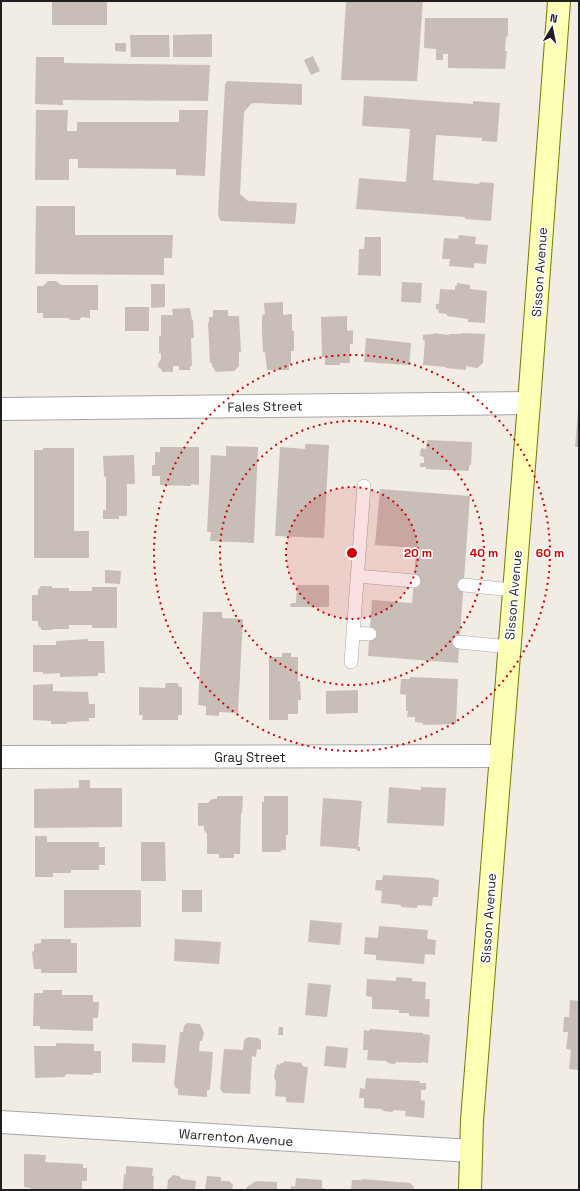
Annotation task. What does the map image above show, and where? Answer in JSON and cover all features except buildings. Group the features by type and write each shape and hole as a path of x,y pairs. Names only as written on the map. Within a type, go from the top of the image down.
{"main road":[{"name":"Sisson Avenue","path":"470,1190 472,1120 508,647 529,403 559,1"}],"street":[{"name":"Fales Street","path":"1,409 529,403"},
{"name":"Gray Street","path":"1,757 500,756"},
{"name":"Warrenton Avenue","path":"1,1122 471,1151"}],"lane":[{"path":"351,662 364,486"},
{"path":"357,576 414,581"},
{"path":"464,585 513,590"},
{"path":"353,633 370,634"},
{"path":"460,642 508,647"}]}
